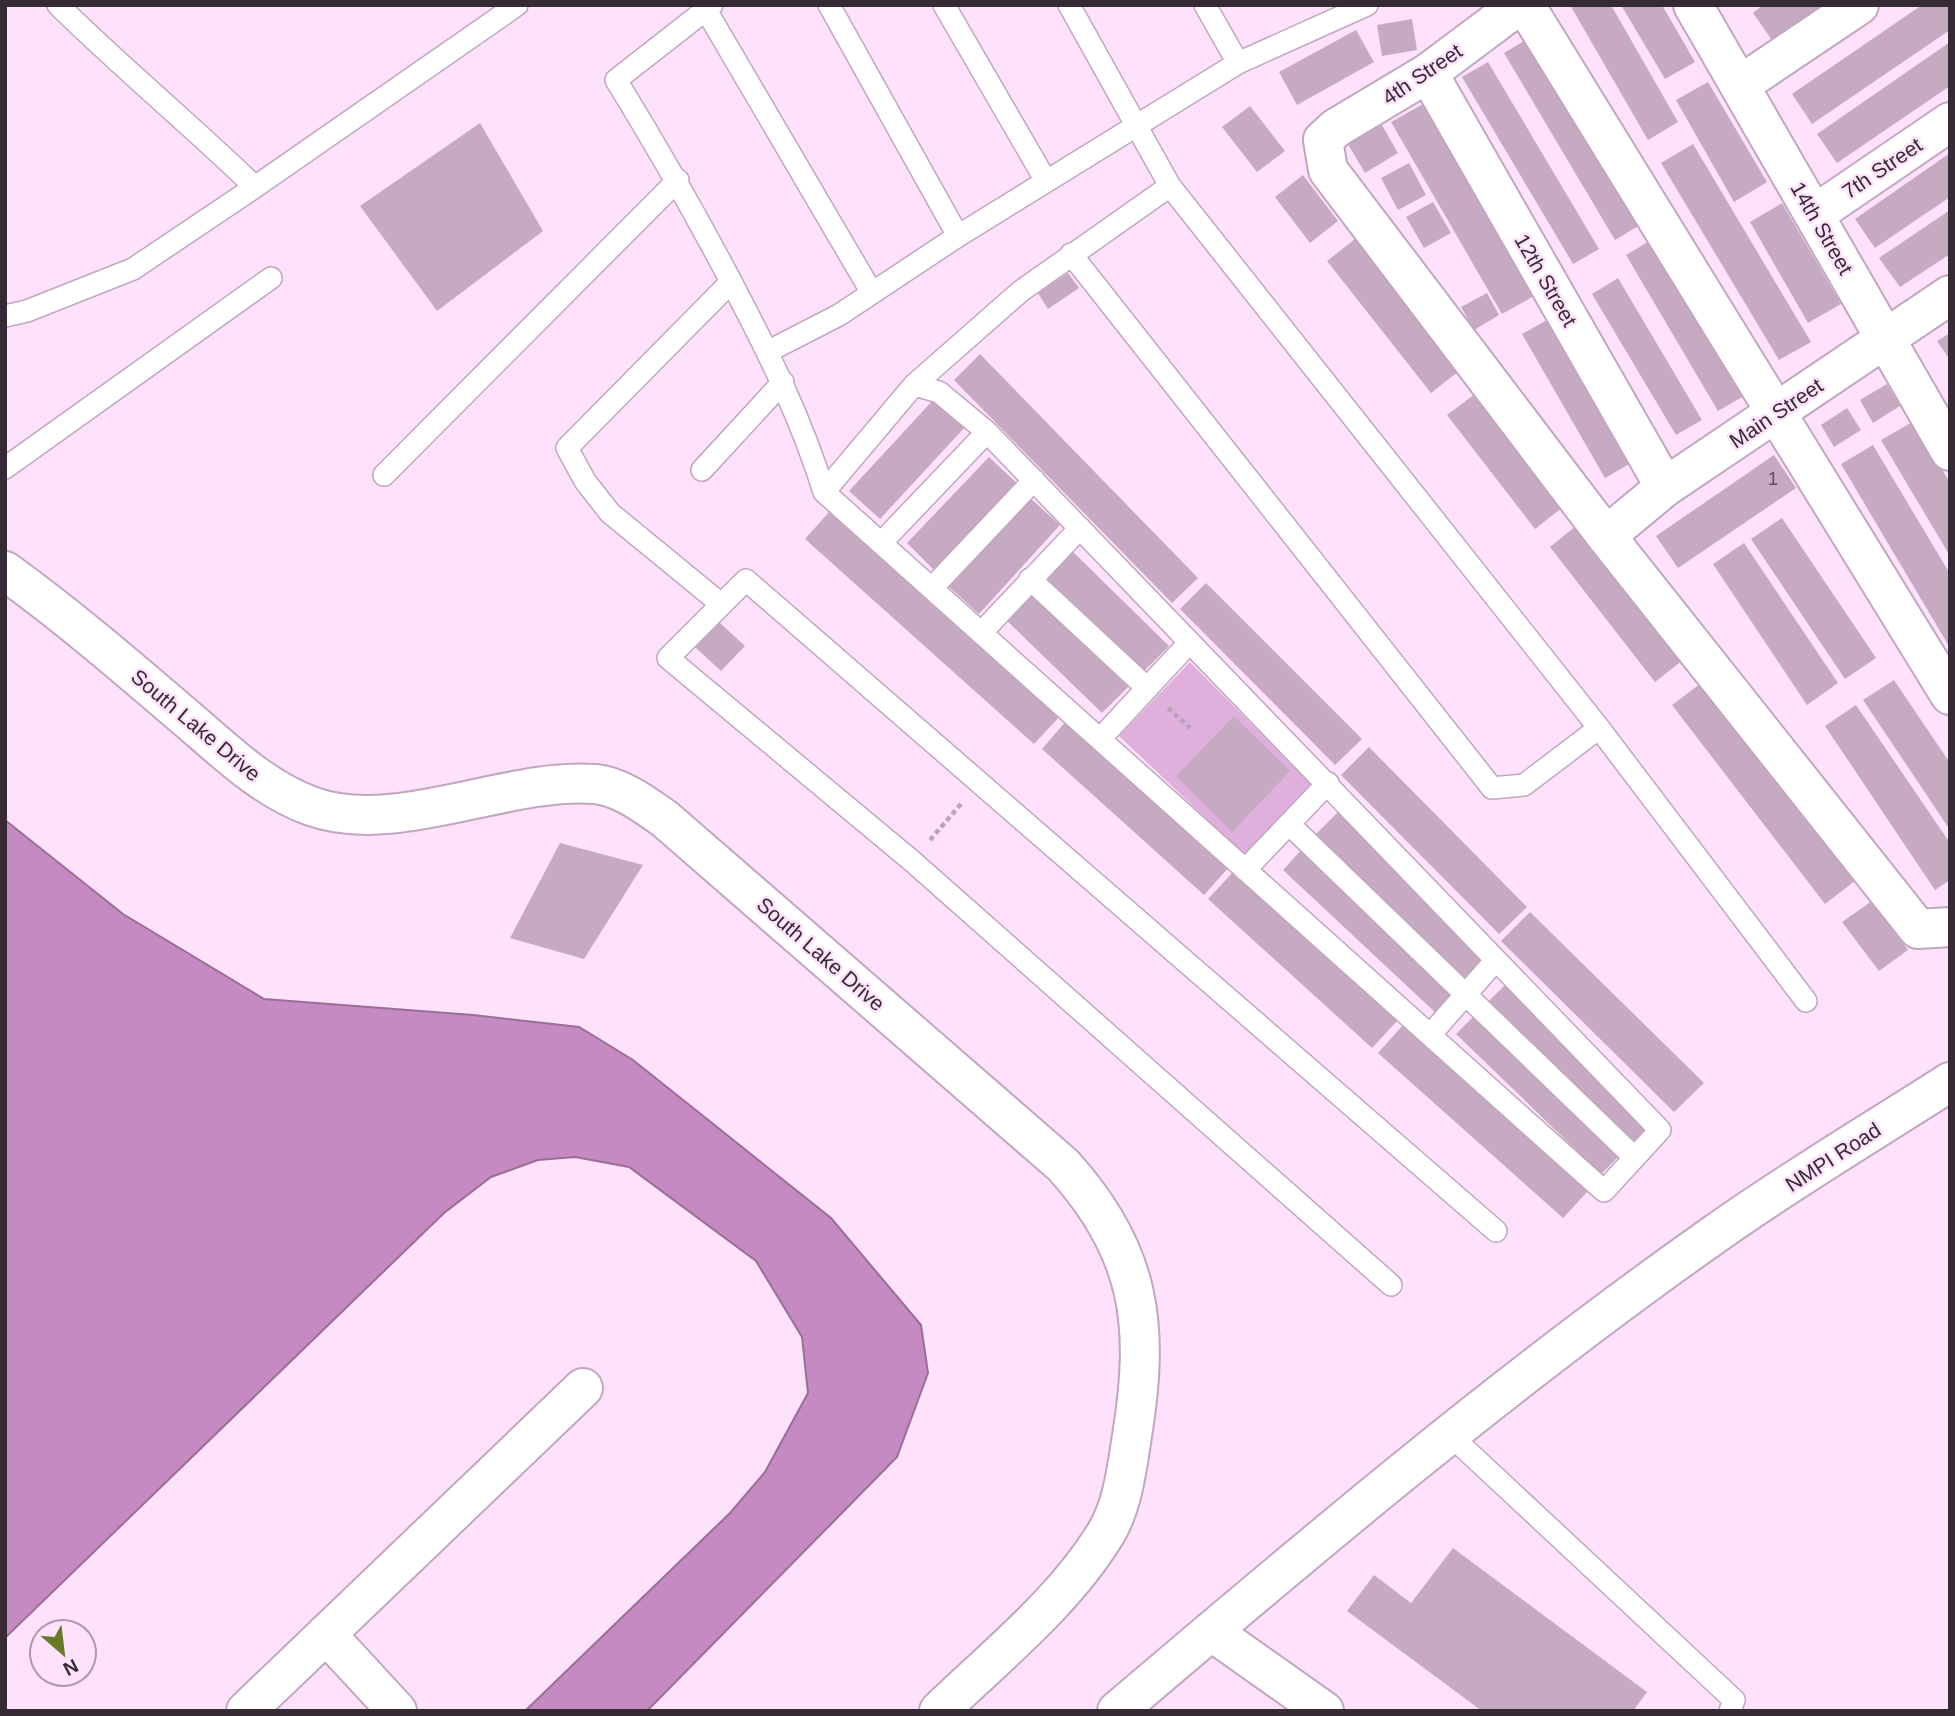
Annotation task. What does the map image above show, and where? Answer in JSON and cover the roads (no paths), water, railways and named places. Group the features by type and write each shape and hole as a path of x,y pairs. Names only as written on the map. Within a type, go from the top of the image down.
{"street":[{"name":"4th Street","path":"1519,5 1428,73 1336,128 1323,140 1328,170 1606,536"},
{"path":"1525,5 1950,695"},
{"name":"14th Street","path":"1693,5 1950,452"},
{"path":"1740,85 1859,5"},
{"name":"12th Street","path":"1428,73 1665,487"},
{"name":"7th Street","path":"1815,214 1950,122"},
{"name":"Main Street","path":"1606,536 1665,487 1950,295"},
{"path":"1606,536 1918,929 1950,927"},
{"name":"South Lake Drive","path":"5,571 58,610 262,782 313,806 352,813 381,814 546,786 596,784 636,799 665,819 1053,1156 1090,1195 1126,1262 1136,1293 1141,1325 1141,1380 1125,1479 1107,1530 1069,1585 939,1711"},
{"name":"NMPI Road","path":"1117,1711 1449,1434 1716,1233 1950,1082"},
{"path":"246,1711 583,1388"},
{"path":"1211,1631 1324,1711"},
{"path":"326,1634 397,1711"}],"lane":[{"path":"58,5 101,47 178,113 255,187"},
{"path":"5,316 27,311 133,269 517,5"},
{"path":"829,5 958,236"},
{"path":"944,5 1046,181"},
{"path":"1069,5 1170,186 1599,728 1806,1001"},
{"path":"1205,5 1238,63"},
{"path":"768,352 839,315 958,236 1238,63 1337,12 1367,5"},
{"path":"872,293 709,8 616,80 678,180 768,352 807,436 824,492 1604,1191 1660,1130 988,432 939,392 914,385"},
{"path":"384,475 678,180"},
{"path":"824,492 914,385 1021,291 1170,186"},
{"path":"1071,254 1492,788 1524,785 1599,728"},
{"path":"5,468 271,278"},
{"path":"722,604 610,513 585,481 567,448 731,282"},
{"path":"702,470 783,382"},
{"path":"881,543 988,432"},
{"path":"932,588 1034,480"},
{"path":"981,632 1080,528"},
{"path":"1031,579 1147,688"},
{"path":"1391,1285 912,862 668,658 746,580 1496,1231"},
{"path":"1100,739 1189,643"},
{"path":"1245,870 1328,783"},
{"path":"1289,824 1634,1157"},
{"path":"1430,1035 1496,960"},
{"path":"1449,1434 1734,1700 1730,1711"}]}
